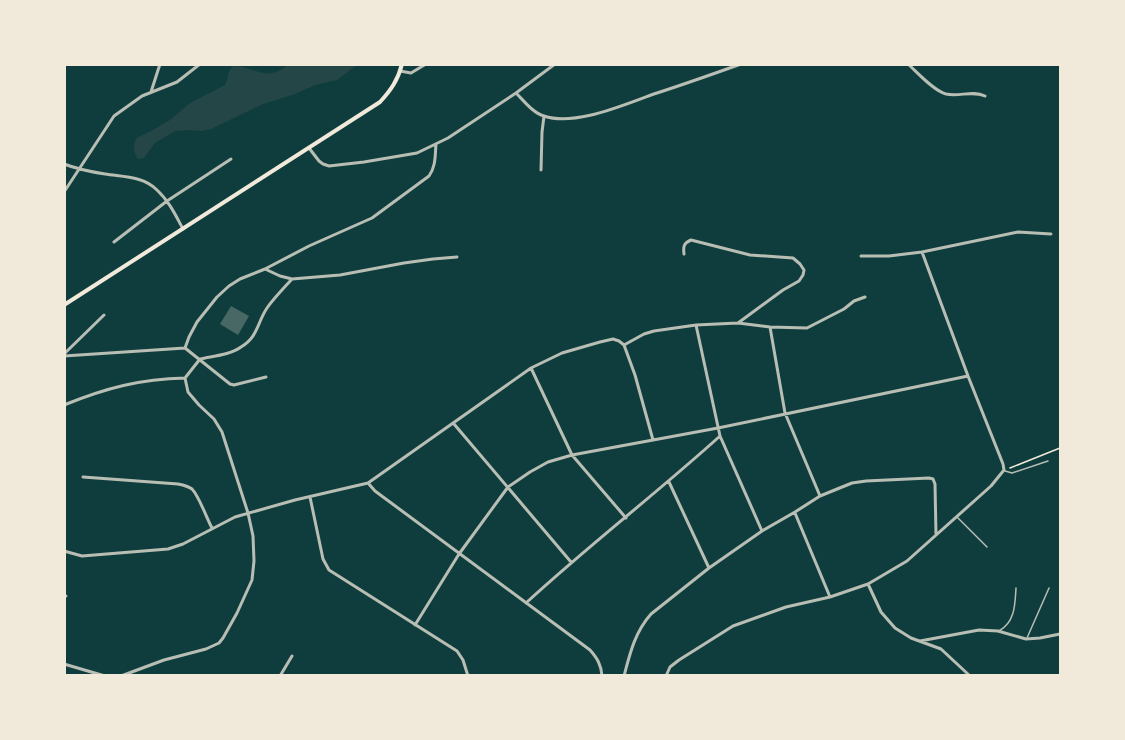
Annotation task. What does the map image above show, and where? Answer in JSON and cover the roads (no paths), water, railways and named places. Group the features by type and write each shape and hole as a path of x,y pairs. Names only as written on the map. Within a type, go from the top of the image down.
{"main road":[{"path":"64,305 380,102 392,89 402,64"}],"street":[{"path":"151,92 160,64"},
{"path":"64,192 114,116 142,96 177,82 200,64"},
{"path":"400,70 411,73 426,64"},
{"path":"309,148 323,165 329,166 417,153 448,138 555,64"},
{"path":"516,93 534,111 544,116 568,119 589,116 741,64"},
{"path":"908,64 945,94 974,93 985,96"},
{"path":"541,170 544,116"},
{"path":"185,348 197,322 229,286 372,218 429,176 435,161 436,144"},
{"path":"114,242 167,201 231,159"},
{"path":"64,164 144,181 157,189 167,201 183,229"},
{"path":"861,256 889,256 922,252 1017,232 1051,234"},
{"path":"684,254 684,245 691,240 750,255 793,258 801,264 804,270 799,280 738,323"},
{"path":"666,675 670,667 679,660 733,626 786,607 830,597 868,584 908,561 991,486 1004,470 922,252"},
{"path":"265,269 292,279 340,275 404,263 457,257"},
{"path":"64,405 131,383 184,378 200,359 241,348 257,332 260,319 268,306 292,279"},
{"path":"624,345 654,331 696,325 738,323 770,327 807,327 865,297"},
{"path":"64,355 104,315"},
{"path":"696,325 720,436 762,531"},
{"path":"770,327 785,413 820,496"},
{"path":"64,551 75,555 92,556 168,549 183,544 235,517 368,483 531,368 562,353 613,339 624,345 635,375 652,440"},
{"path":"64,355 185,348 230,384 266,377"},
{"path":"531,368 572,455 626,518"},
{"path":"415,626 459,554 508,487 548,462 572,455 718,428 968,376"},
{"path":"121,675 219,643 237,613 252,580 253,536 222,432 214,419 188,392 184,378"},
{"path":"454,423 571,562"},
{"path":"526,603 720,436"},
{"path":"83,477 178,483 186,486 196,495 212,528"},
{"path":"624,675 632,646 644,622 651,614 709,568 762,531 820,496 852,483 933,479 936,535"},
{"path":"669,482 709,568"},
{"path":"368,483 375,491 590,650 601,665 602,675"},
{"path":"310,497 323,559 329,570 457,651 468,675"},
{"path":"795,512 830,597"},
{"path":"868,584 877,606 887,620 901,633 940,649 970,675"},
{"path":"920,641 970,631 998,631 1026,639 1060,634"},
{"path":"280,675 292,656"},
{"path":"64,664 105,675"}],"lane":[{"path":"1004,470 1012,473 1048,461"},
{"path":"957,517 987,547"},
{"path":"998,631 1010,621 1015,605 1016,588"},
{"path":"1026,639 1048,588"}]}
